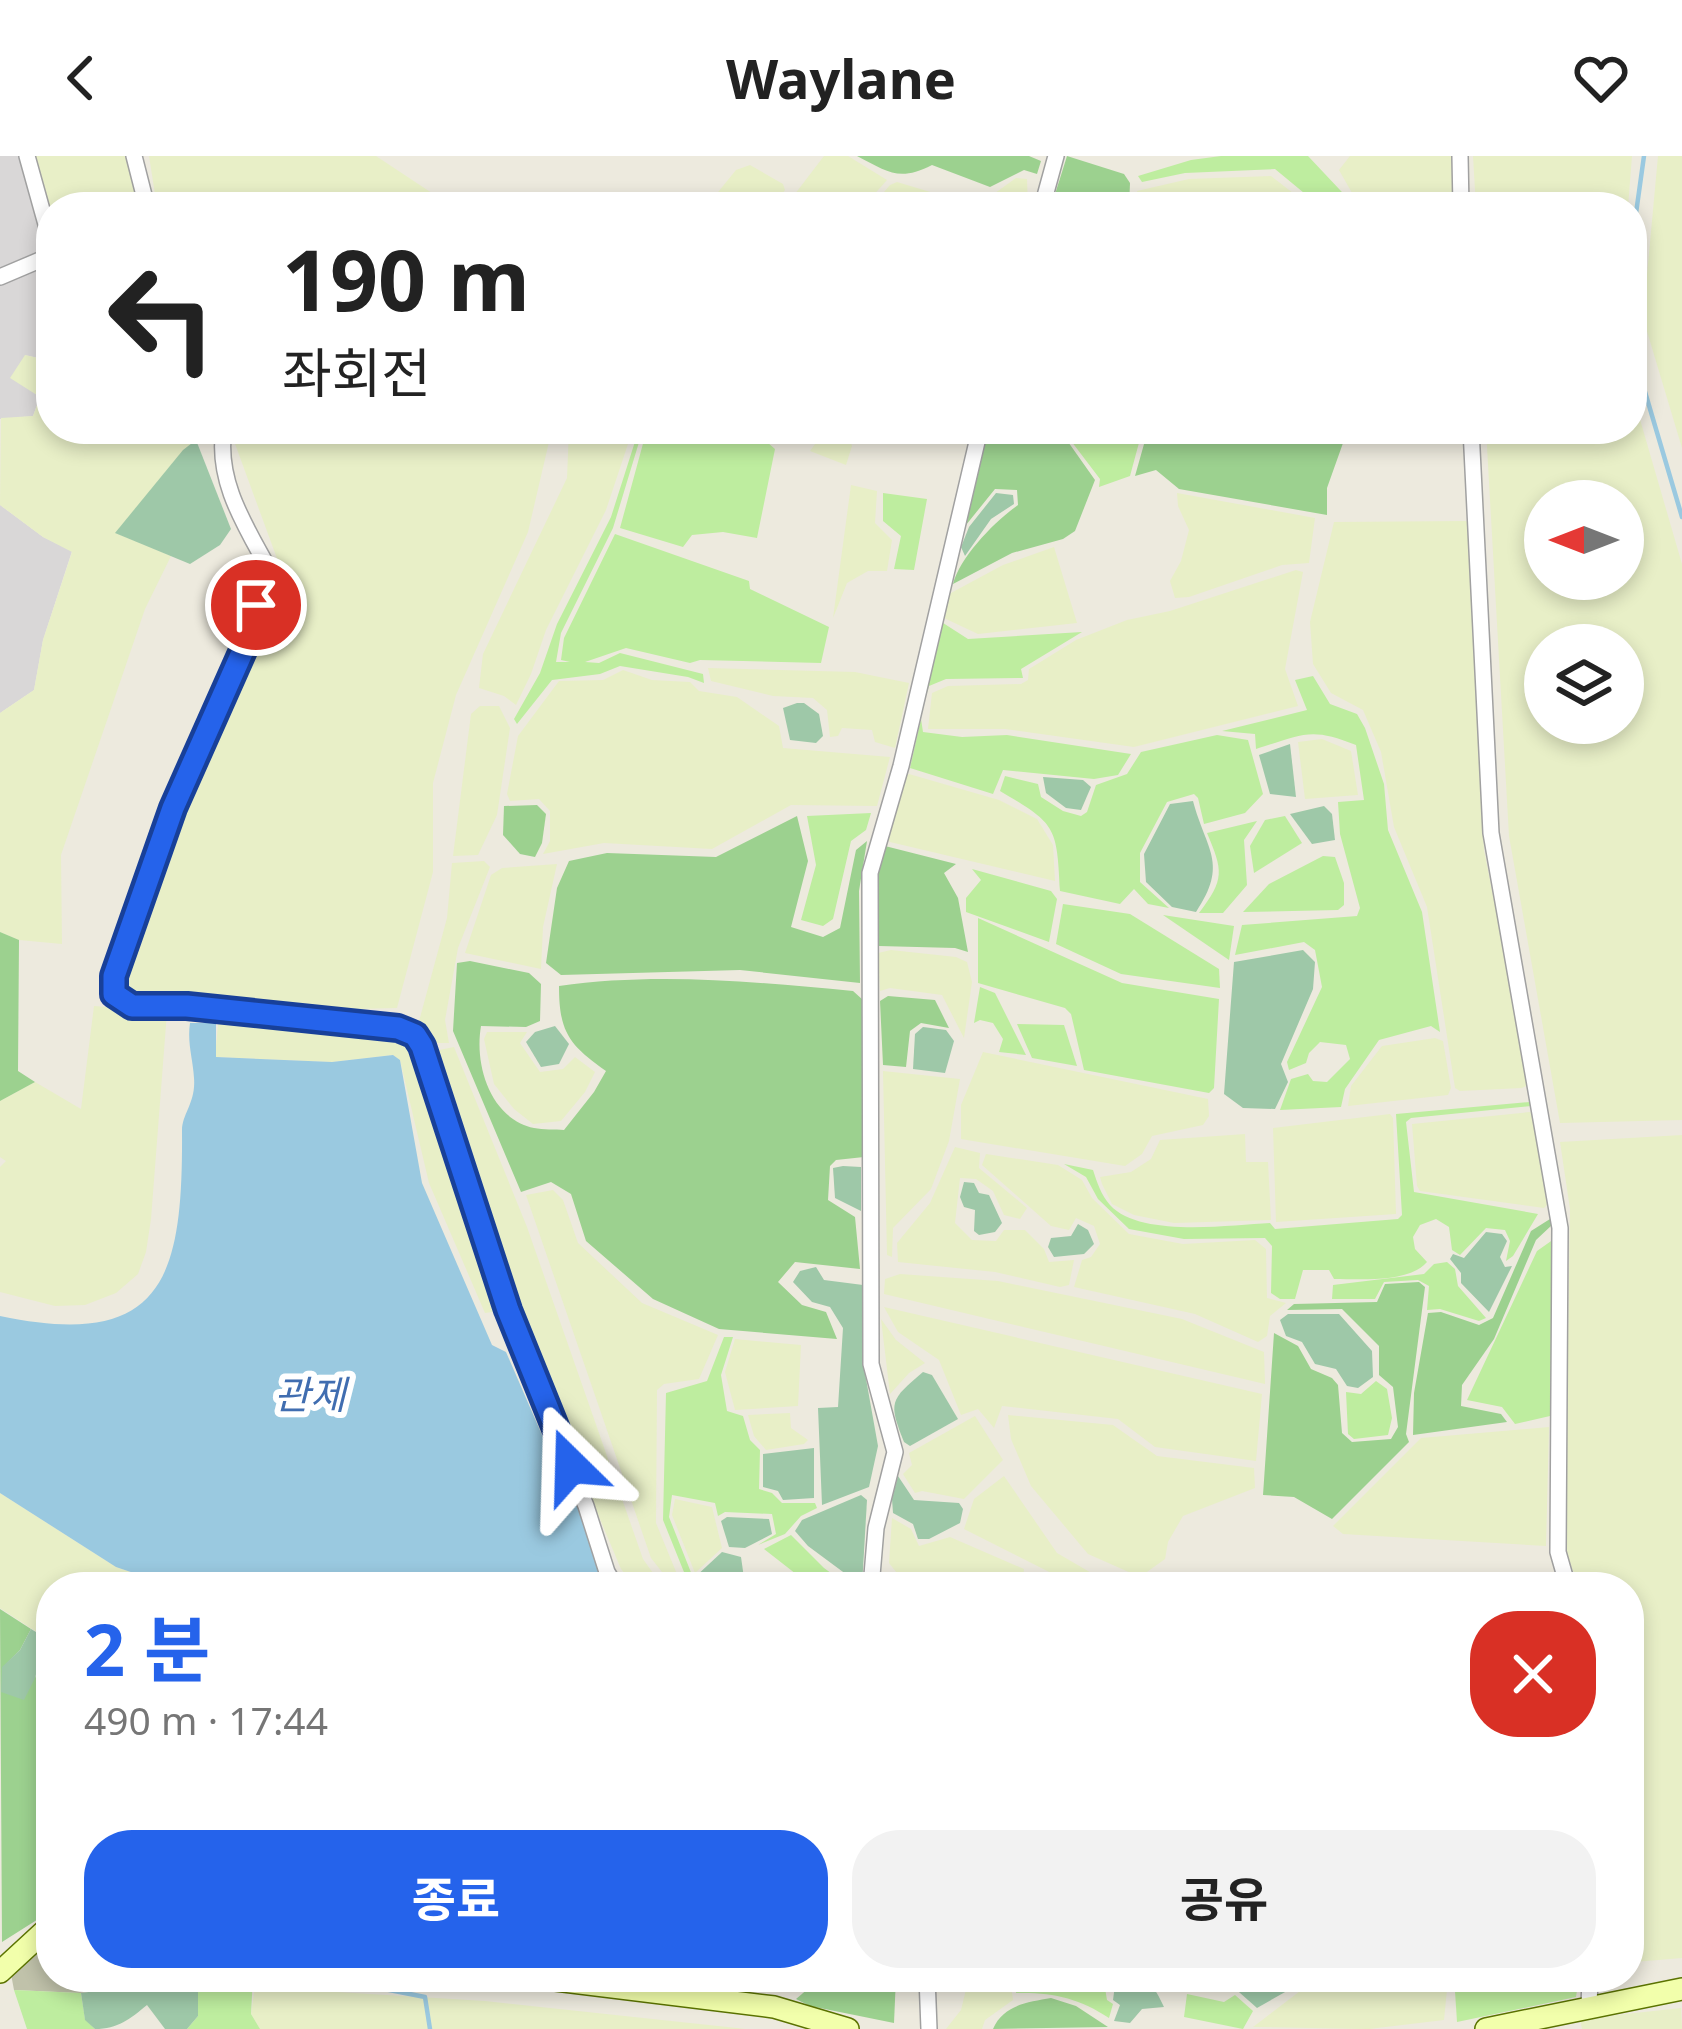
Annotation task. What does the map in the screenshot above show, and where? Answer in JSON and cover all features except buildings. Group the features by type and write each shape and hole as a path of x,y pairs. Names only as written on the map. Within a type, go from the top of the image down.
{"main road":[{"path":"0,1972 36,1939"},
{"path":"1486,2029 1682,1989"},
{"path":"652,1992 774,2007 848,2029"}],"street":[{"path":"28,156 38,192"},
{"path":"134,156 144,192"},
{"path":"1046,192 1056,156"},
{"path":"1460,156 1461,192"},
{"path":"0,277 36,262"},
{"path":"221,444 231,501 266,564 245,646 173,808 114,976 114,994 132,1006 398,1028 415,1035 508,1310 586,1506 607,1572"},
{"path":"872,1572 876,1528 895,1452 871,1364 870,873 901,766 976,444"},
{"path":"1473,444 1491,833 1560,1228 1558,1552 1564,1572"},
{"path":"927,1992 928,2029"},
{"path":"1589,2007 1590,1992"}],"shaded area":[{"path":"0,156 23,156 36,192 36,358 25,355 36,385 36,407 33,416 0,419"},
{"path":"34,156 125,156 136,192 45,192"},
{"path":"149,156 376,156 430,192 155,192"},
{"path":"824,156 848,156 887,180 876,192 796,192"},
{"path":"1350,156 1453,156 1454,192 1351,192 1339,170"},
{"path":"1473,156 1632,156 1629,192 1475,192"},
{"path":"1658,156 1682,156 1682,448 1647,331"},
{"path":"750,165 783,184 785,190 718,192 736,170"},
{"path":"1271,176 1292,192 1137,191 1189,179"},
{"path":"1016,178 1027,179 1027,192 996,192"},
{"path":"897,182 930,192 884,192"},
{"path":"25,355 36,358 36,394 10,378"},
{"path":"36,408 36,444 192,444 116,533 171,556 145,609 61,855 62,944 19,940 0,932 0,713 34,690 43,640 72,552 0,505 1,418 33,416"},
{"path":"235,444 549,444 528,532 456,695 433,783 433,872 397,1008 320,1010 142,998 123,985 186,803 242,687 279,564"},
{"path":"568,444 628,444 606,510 546,630 516,705 479,688 483,654 567,478"},
{"path":"815,444 852,446 846,465 810,451"},
{"path":"1487,444 1647,444 1682,564 1682,1120 1560,1123 1509,836"},
{"path":"851,485 877,491 875,523 892,540 887,571 868,571 847,583 833,618"},
{"path":"1177,493 1315,518 1309,563 1282,565 1175,598 1170,581 1189,530"},
{"path":"0,505 43,537 72,551 43,640 34,690 0,713"},
{"path":"1466,521 1470,525 1484,850 1529,1076 1528,1085 1522,1088 1460,1091 1455,1088 1427,907 1394,827 1381,752 1363,710 1331,693 1313,664 1310,622 1334,522"},
{"path":"1054,547 1077,623 978,634 944,618 949,594 1003,565"},
{"path":"1296,570 1303,572 1285,669 1298,706 1134,747 1005,729 928,729 932,693 948,686 1021,684 1028,680 1029,669 1076,640"},
{"path":"708,668 855,672 909,683 895,748 875,742 872,730 842,728 838,736 830,737 827,710 813,698 773,696 711,681"},
{"path":"623,670 652,680 690,682 699,691 737,697 779,726 783,748 890,757 877,806 791,805 712,849 604,843 543,854 550,841 550,811 539,799 510,801 507,794 518,736 559,681 603,680"},
{"path":"480,706 499,706 510,728 497,815 478,855 453,856 471,714"},
{"path":"1322,739 1351,751 1358,795 1305,799 1298,742"},
{"path":"909,774 999,800 1037,819 1053,845 1055,881 890,842 887,836"},
{"path":"484,861 490,867 458,948 445,1020 449,1043 433,1043 427,1030 418,1025 447,918 452,863"},
{"path":"557,864 543,927 541,969 465,953 491,875 502,868"},
{"path":"891,950 967,962 972,982 964,1038 942,995 890,988 880,991 878,953"},
{"path":"94,1006 167,1012 151,1219 138,1274 116,1293 85,1305 55,1306 0,1292 0,1167 6,1161 0,1157 0,1101 35,1082 81,1109"},
{"path":"219,1014 395,1032 413,1044 500,1300 499,1311 485,1313 429,1183 400,1060 393,1055 332,1062 215,1057"},
{"path":"487,1032 527,1032 520,1043 540,1072 563,1069 575,1057 595,1072 561,1121 533,1124 514,1109 494,1084 484,1039"},
{"path":"1435,1038 1443,1041 1451,1088 1448,1095 1348,1106 1351,1086 1382,1046"},
{"path":"454,1047 527,1227 643,1559 652,1572 621,1569 537,1369 434,1051"},
{"path":"983,1052 1208,1099 1209,1116 1203,1125 1152,1136 1142,1154 1125,1166 961,1139 961,1105"},
{"path":"883,1071 960,1079 949,1141 931,1189 893,1228 892,1257 887,1255"},
{"path":"1530,1112 1544,1208 1420,1191 1412,1124"},
{"path":"1390,1114 1396,1214 1276,1222 1273,1128"},
{"path":"1245,1134 1246,1162 1268,1162 1271,1220 1174,1223 1134,1215 1112,1204 1102,1184 1100,1177 1131,1172 1151,1159 1160,1140"},
{"path":"1682,1135 1682,1958 1644,1961 1644,1572 1573,1572 1565,1549 1570,1209 1560,1142"},
{"path":"955,1147 980,1153 979,1168 1027,1208 1020,1219 1004,1215 993,1191 976,1179 960,1178 955,1223 972,1240 996,1241 1004,1230 1025,1230 1044,1249 1049,1262 1074,1260 1069,1285 898,1262 897,1243 930,1203"},
{"path":"986,1154 1058,1165 1082,1180 1092,1198 1129,1234 1183,1244 1255,1240 1266,1249 1267,1298 1286,1303 1270,1316 1267,1336 1258,1342 1195,1314 1074,1287 1082,1260 1091,1257 1100,1244 1094,1226 1076,1218 1069,1230 1051,1226 982,1165"},
{"path":"553,1190 563,1200 578,1243 642,1303 718,1335 699,1379 664,1384 657,1390 656,1523 676,1572 662,1572 651,1558 526,1195"},
{"path":"900,1274 998,1281 1182,1319 1264,1352 1265,1384 884,1294 885,1279"},
{"path":"884,1307 1262,1394 1256,1461 1155,1447 1118,1419 1002,1406 994,1428 978,1409 961,1415 939,1360 898,1332"},
{"path":"881,1319 896,1340 925,1363 890,1394"},
{"path":"735,1339 801,1345 798,1406 735,1410 725,1372"},
{"path":"790,1413 791,1428 808,1440 766,1450 754,1436 748,1415"},
{"path":"1008,1415 1113,1425 1157,1456 1254,1468 1255,1488 1183,1516 1168,1542 1165,1559 1147,1572 1129,1572 1088,1554 1031,1486 1011,1439"},
{"path":"975,1416 1003,1460 964,1499 915,1493 903,1474 912,1465 909,1453"},
{"path":"1549,1427 1546,1546 1343,1534 1333,1526 1421,1438"},
{"path":"1004,1476 1057,1553 1090,1572 1049,1572 964,1529 974,1499"},
{"path":"0,1493 131,1572 36,1572 36,1631 0,1608"},
{"path":"675,1499 712,1507 722,1548 696,1572 695,1572 672,1515"},
{"path":"892,1518 911,1529 919,1546 950,1537 1024,1569 896,1572 889,1563"},
{"path":"36,1955 36,1991 14,1990 11,1974"},
{"path":"254,1992 337,1992 485,2001 746,2029 260,2029 251,2014"},
{"path":"965,1992 1012,1992 1013,2000 985,2020 982,2029 946,2029 961,2010"},
{"path":"1299,1992 1447,1992 1444,2020 1369,2029 1253,2027"},
{"path":"1681,2008 1682,2029 1582,2029 1580,2019"}],"green space":[{"path":"857,156 1029,156 1041,161 1037,174 1024,170 990,187 932,165 894,173"},
{"path":"1067,156 1124,174 1130,183 1130,192 1056,192"},
{"path":"1308,156 1342,192 1303,192 1275,169 1185,173 1142,182 1138,176 1191,160"},
{"path":"198,444 231,529 220,545 190,564 115,533 183,450"},
{"path":"634,444 638,444 613,528 561,633 556,662 570,662 561,660 564,638 615,534 749,581 750,589 829,627 821,663 690,663 626,648 585,662 599,663 620,653 703,674 704,683 620,666 600,674 552,680 517,724 514,719 540,673 557,624 611,517"},
{"path":"643,444 769,444 775,449 757,538 723,532 692,535 683,547 620,528"},
{"path":"985,444 1070,444 1095,480 1075,531 1063,539 1012,553 953,584 980,540 1018,505 1017,490 995,489 966,525 955,551"},
{"path":"1073,444 1139,444 1130,476 1099,487 1100,479"},
{"path":"1144,444 1343,444 1327,488 1327,515 1179,489 1156,470 1135,476"},
{"path":"883,493 927,499 914,570 894,569 901,536 883,521"},
{"path":"996,493 1013,495 1014,504 991,519 965,556 961,547 969,527"},
{"path":"940,621 968,639 1082,632 1021,669 1023,678 946,679 929,686 922,709"},
{"path":"1313,676 1330,704 1357,714 1365,728 1384,784 1388,830 1422,912 1440,1032 1431,1026 1379,1040 1345,1089 1341,1107 1280,1110 1291,1079 1308,1074 1313,1081 1327,1082 1350,1059 1346,1045 1320,1042 1306,1063 1289,1070 1287,1062 1322,987 1315,950 1304,942 1235,955 1242,925 1357,916 1360,908 1340,834 1338,802 1364,800 1356,745 1306,735 1256,749 1255,734 1222,731 1307,710 1295,680"},
{"path":"797,703 819,714 823,736 816,743 790,740 783,708"},
{"path":"921,719 923,732 962,737 1007,735 1131,754 1118,775 1094,779 1003,770 993,794 910,768"},
{"path":"1217,735 1248,740 1263,794 1245,813 1204,824 1194,794 1167,802 1140,853 1140,882 1169,908 1148,904 1134,889 1120,904 1060,891 1050,829 1033,811 1000,791 1005,776 1038,784 1041,797 1081,816 1087,812 1096,785 1127,774 1141,752"},
{"path":"1290,744 1296,797 1270,794 1259,755"},
{"path":"1043,777 1083,780 1091,787 1081,810 1066,808 1046,793"},
{"path":"1193,801 1213,868 1196,912 1172,907 1146,882 1144,854 1170,804"},
{"path":"537,805 546,814 535,857 520,854 503,835 504,806"},
{"path":"1324,806 1332,814 1335,840 1312,844 1290,814"},
{"path":"871,813 866,830 851,841 833,919 823,926 801,920 816,865 807,816"},
{"path":"797,816 808,861 791,927 823,937 840,928 856,850 867,841 859,891 860,983 740,970 561,975 546,963 557,888 569,861 607,853 716,857"},
{"path":"1285,816 1302,843 1254,873 1250,846 1265,820"},
{"path":"1257,821 1244,840 1247,885 1223,913 1199,913 1219,875 1207,833"},
{"path":"885,846 956,864 944,873 958,898 968,952 879,946 877,873"},
{"path":"1323,856 1335,857 1344,883 1344,905 1338,910 1243,912 1269,884"},
{"path":"972,869 1051,891 1057,899 1049,942 966,912 966,898 981,880"},
{"path":"1063,904 1130,914 1219,969 1220,988 1121,974 1056,944"},
{"path":"1163,915 1234,926 1229,960"},
{"path":"978,918 1122,983 1219,999 1214,1088 1209,1093 1084,1070 1071,1014 1065,1008 978,983"},
{"path":"0,932 19,940 18,1071 35,1082 0,1101"},
{"path":"1303,950 1315,962 1313,989 1281,1064 1288,1082 1275,1109 1243,1108 1224,1094 1234,962"},
{"path":"470,961 529,973 541,984 540,1021 526,1027 481,1026 480,1058 496,1102 519,1123 541,1129 564,1130 606,1071 569,1036 561,1015 559,986 706,980 853,991 863,1000 864,1157 836,1160 830,1166 828,1200 855,1217 860,1269 795,1262 778,1282 802,1305 826,1312 837,1339 719,1329 653,1299 586,1241 571,1194 551,1182 521,1192 453,1031 457,963"},
{"path":"980,987 995,993 1026,1055 999,1052 1003,1039 993,1023 974,1023"},
{"path":"888,996 935,1000 949,1028 921,1023 910,1031 906,1067 883,1065 880,1001"},
{"path":"1017,1024 1064,1025 1077,1066 1032,1058"},
{"path":"555,1026 569,1044 559,1064 541,1067 526,1042 535,1032"},
{"path":"923,1027 946,1030 954,1041 945,1073 913,1069 915,1034"},
{"path":"1530,1102 1531,1106 1406,1122 1414,1192 1538,1214 1513,1256 1506,1261 1510,1241 1505,1230 1486,1228 1460,1255 1452,1250 1449,1227 1436,1219 1420,1225 1413,1237 1415,1249 1427,1262 1419,1269 1371,1279 1334,1279 1329,1270 1303,1270 1295,1299 1280,1299 1271,1293 1272,1246 1265,1238 1184,1239 1129,1229 1098,1199 1086,1177 1064,1164 1093,1170 1107,1201 1124,1215 1163,1226 1270,1223 1275,1229 1398,1219 1402,1215 1396,1114"},
{"path":"861,1167 861,1211 835,1198 833,1168"},
{"path":"964,1182 974,1183 979,1193 989,1195 1002,1223 995,1232 979,1235 974,1231 975,1210 964,1207 960,1197"},
{"path":"1550,1219 1552,1225 1536,1240 1494,1339 1462,1385 1461,1406 1501,1414 1507,1422 1413,1435 1414,1393 1428,1313 1441,1312 1479,1325 1493,1318 1531,1231"},
{"path":"1078,1224 1088,1230 1094,1244 1084,1254 1054,1257 1048,1247 1051,1238 1071,1236"},
{"path":"1486,1232 1502,1234 1507,1241 1500,1257 1505,1267 1512,1266 1489,1312 1461,1283 1461,1273 1450,1259 1453,1254 1464,1258"},
{"path":"1554,1239 1550,1416 1515,1424 1502,1407 1467,1400 1537,1251"},
{"path":"1447,1262 1455,1269 1458,1286 1486,1318 1479,1321 1440,1309 1427,1310 1429,1286 1418,1280 1384,1282 1375,1299 1332,1299 1333,1285 1424,1274 1434,1264"},
{"path":"816,1267 824,1280 863,1285 863,1362 878,1446 869,1487 822,1505 818,1408 838,1407 843,1328 830,1307 812,1302 793,1282 800,1271"},
{"path":"1419,1282 1425,1287 1406,1434 1409,1442 1332,1519 1294,1497 1263,1495 1274,1333 1298,1346 1311,1369 1338,1385 1342,1433 1352,1442 1391,1439 1398,1427 1393,1387 1379,1375 1379,1346 1342,1309 1287,1310 1294,1304 1377,1302 1385,1284"},
{"path":"1288,1314 1339,1314 1372,1351 1373,1377 1358,1388 1347,1386 1336,1369 1315,1364 1302,1342 1286,1336 1280,1320"},
{"path":"724,1337 733,1337 721,1375 727,1411 743,1416 750,1440 760,1450 759,1489 782,1503 815,1503 817,1508 801,1516 785,1534 758,1545 776,1534 772,1514 725,1512 718,1516 715,1503 672,1495 669,1517 691,1572 684,1572 663,1520 666,1393 707,1381"},
{"path":"923,1372 932,1375 958,1419 910,1446 899,1429 895,1403"},
{"path":"1376,1381 1387,1389 1392,1418 1388,1435 1354,1439 1348,1434 1346,1392 1361,1394"},
{"path":"814,1448 814,1498 783,1500 778,1491 763,1487 763,1454"},
{"path":"898,1476 914,1500 959,1503 963,1509 960,1523 929,1539 918,1539 913,1524 893,1513"},
{"path":"861,1495 867,1500 863,1572 843,1572 808,1546 795,1531 802,1520"},
{"path":"727,1517 769,1519 772,1534 745,1548 729,1547 721,1521"},
{"path":"791,1535 829,1572 793,1572 764,1549"},
{"path":"722,1552 741,1557 743,1572 700,1572"},
{"path":"0,1609 31,1629 20,1650 2,1668 35,1678 36,1674 36,1920 2,1942"},
{"path":"31,1629 36,1632 36,1674 24,1700 1,1692 2,1667 20,1650"},
{"path":"14,1990 81,1993 85,2019 95,2029 27,2029"},
{"path":"198,1992 252,1992 251,2014 260,2029 187,2029 198,2016"},
{"path":"198,1992 198,2016 187,2029 165,2029 147,2005 129,2019 95,2029 85,2020 81,1993"},
{"path":"804,1992 895,1992 894,2023 810,2006 796,1999"},
{"path":"1106,1992 1113,2004 1109,2018 1065,1998 1016,1993"},
{"path":"1114,1992 1156,1992 1164,2007 1142,2009 1130,2023 1114,2021 1120,2005 1113,2000"},
{"path":"1239,1992 1285,1992 1257,2008"},
{"path":"1455,1992 1577,1992 1576,1997 1457,2022"},
{"path":"1187,1994 1224,2002 1235,1995 1253,2011 1243,2029 1184,2017"},
{"path":"1051,1998 1076,2006 1108,2027 993,2029 1010,2010"}],"water":[{"name":"관제","path":"190,1023 216,1023 216,1057 332,1062 393,1055 400,1060 422,1183 492,1345 506,1352 545,1442 568,1481 604,1572 131,1572 0,1493 0,1316 56,1324 99,1322 131,1311 154,1290 169,1262 177,1225 183,1124 194,1086"}],"waterway":[{"path":"1639,192 1644,156"},
{"path":"1647,399 1682,517"},
{"path":"399,1992 425,1997 430,2029"}],"route":[{"path":"256,605 245,646 173,808 114,976 114,994 132,1006 187,1006 356,1023 415,1035 508,1310 571,1466"}]}
